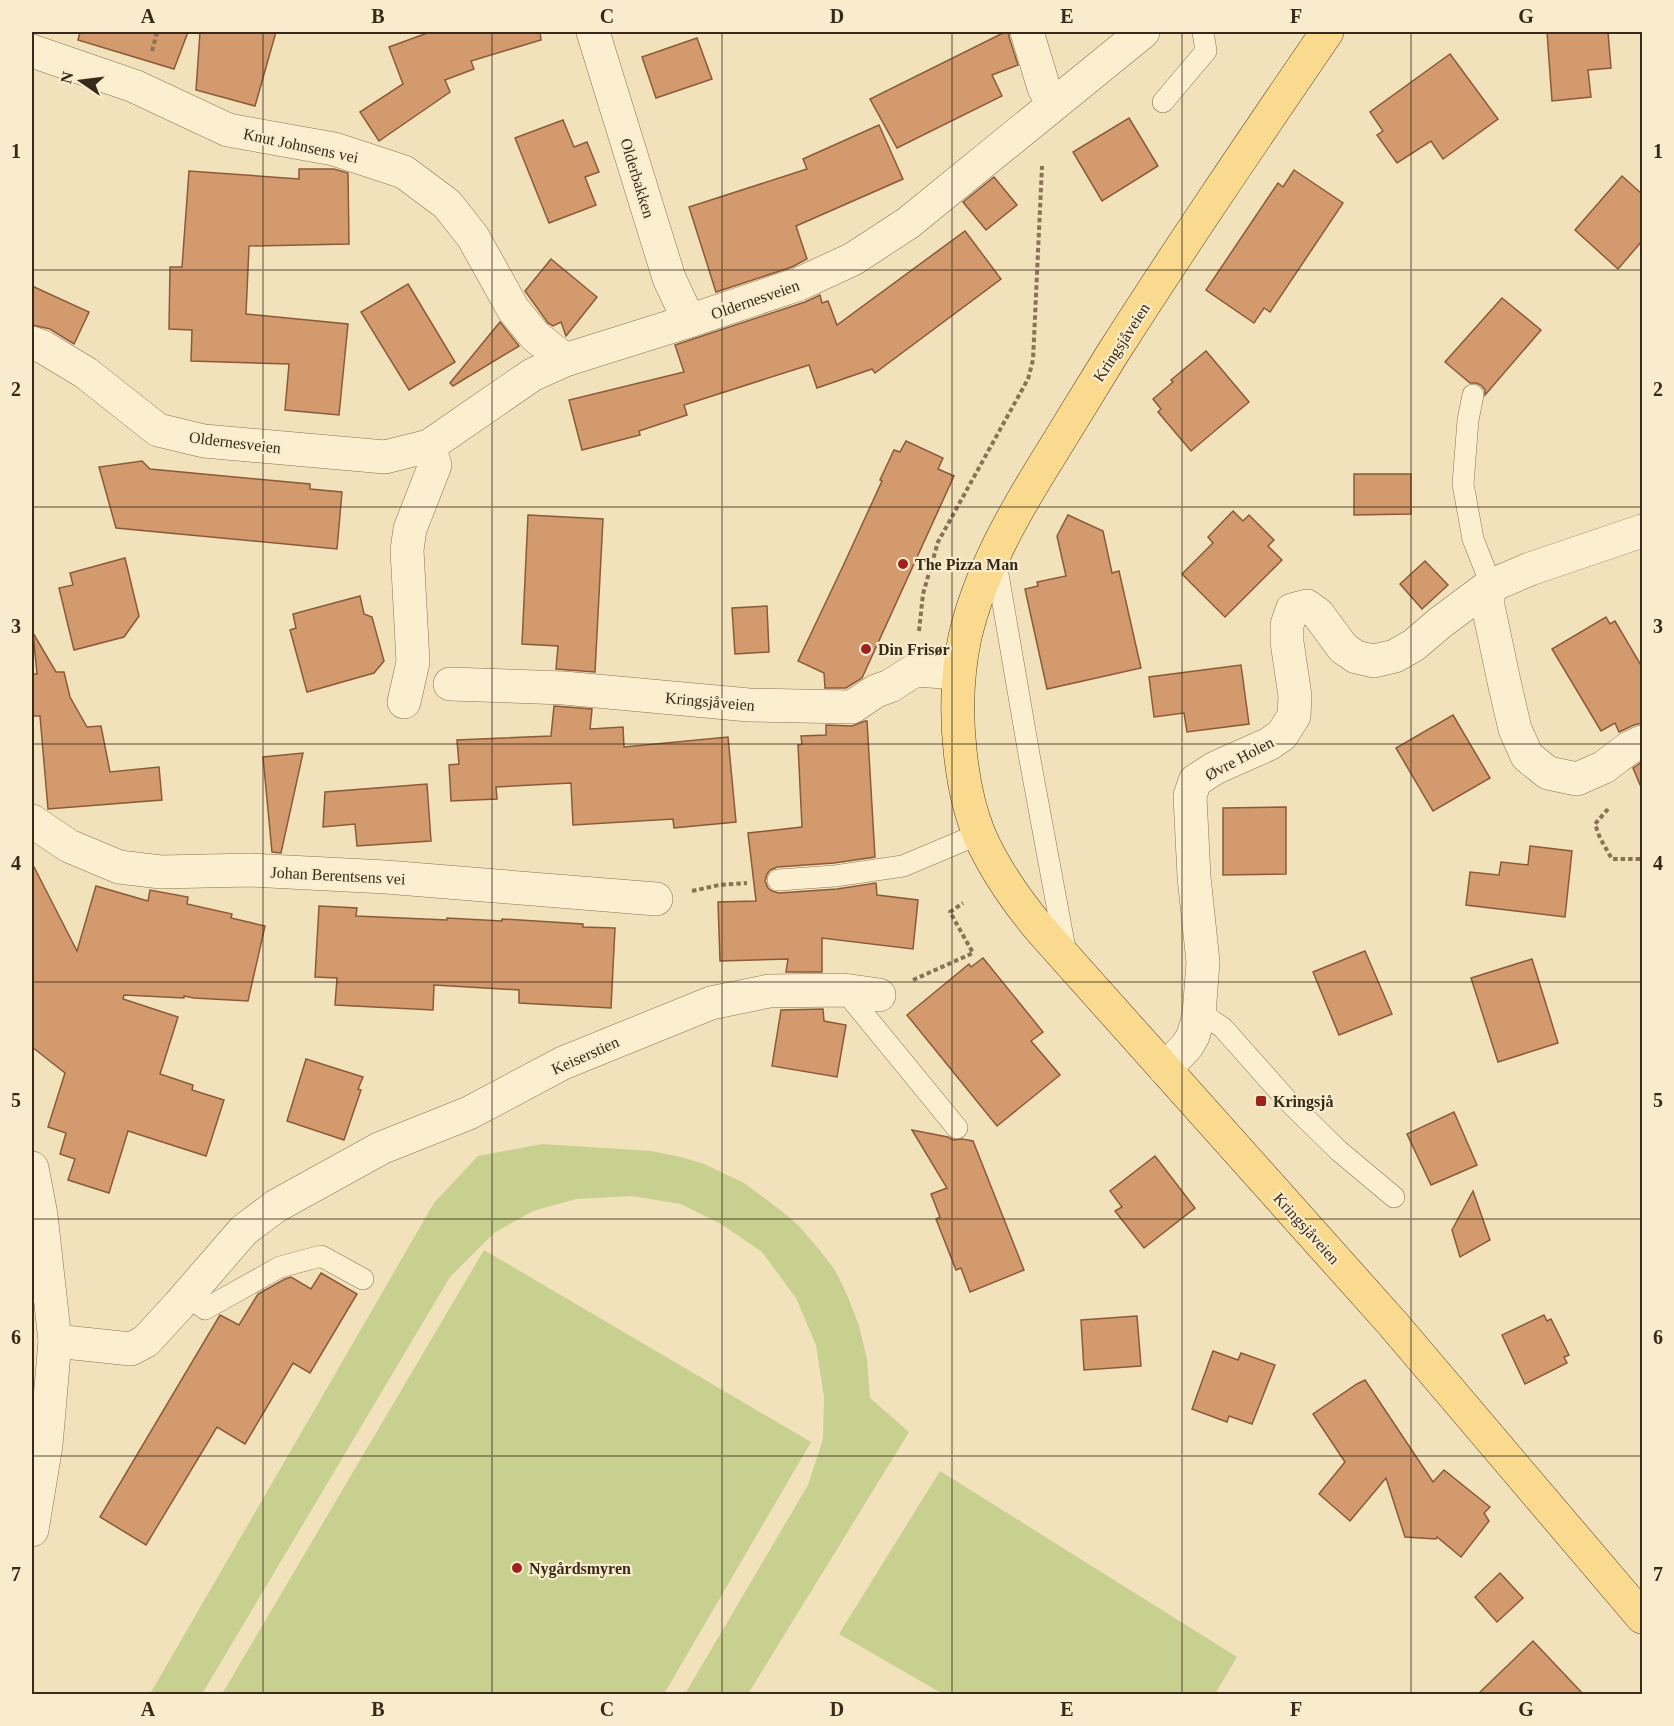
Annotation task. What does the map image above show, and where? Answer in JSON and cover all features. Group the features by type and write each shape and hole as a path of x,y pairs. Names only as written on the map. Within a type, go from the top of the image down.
{"main road":[{"name":"Kringsjåveien","path":"1327,32 1120,342 1019,506 995,554 977,597 965,637 959,673 958,734 962,772 968,802 980,834 992,861 1017,901 1067,961 1394,1324 1642,1617"}],"street":[{"name":"Olderbakken","path":"592,32 669,278 689,321"},
{"path":"1027,32 1044,88 1054,104"},
{"name":"Oldernesveien","path":"32,343 43,347 86,374 158,430 204,441 385,457 429,446 532,375 565,360 799,284 853,259 908,223 1143,32"},
{"name":"Knut Johnsens vei","path":"32,51 134,86 228,130 334,149 404,172 447,204 473,237 513,309 535,336 565,360"},
{"path":"404,702 413,662 407,550 410,530 435,465 429,446"},
{"name":"Øvre Holen","path":"1165,1070 1194,1036 1199,1015 1203,962 1194,877 1190,796 1195,781 1215,768 1269,744 1282,735 1294,716 1295,696 1287,642 1287,625 1292,610 1308,606 1318,614 1343,648 1356,657 1374,661 1395,656 1414,645 1488,588 1530,569 1642,531"},
{"path":"1488,588 1488,606 1500,666 1515,729 1527,756 1548,773 1577,779 1604,767 1629,748 1642,742"},
{"path":"915,670 959,673"},
{"name":"Kringsjåveien","path":"450,684 564,688 749,705 852,706 915,670"},
{"name":"Johan Berentsens vei","path":"32,821 69,846 119,867 130,869 161,872 251,870 386,877 656,899"},
{"name":"Keiserstien","path":"55,1341 131,1349 146,1341 176,1300 244,1230 276,1206 381,1148 469,1113 563,1064 711,1003 769,991 844,990 879,995"},
{"path":"32,1530 46,1445 55,1341 41,1215 33,1178"}],"lane":[{"path":"1163,102 1206,51 1203,32"},
{"path":"1473,395 1468,420 1462,484 1473,538 1490,582 1488,588"},
{"path":"995,554 1067,961"},
{"path":"778,880 835,876 903,866 980,834"},
{"path":"844,990 957,1128"},
{"path":"1199,1015 1223,1028 1287,1100 1339,1151 1394,1197"},
{"path":"176,1300 205,1309 280,1267 321,1256 363,1279"}],"path":[{"path":"915,670 923,594 938,542 1028,379 1033,360 1042,164"},
{"path":"1577,779 1609,809 1595,824 1612,858 1642,859"},
{"path":"656,899 718,885 778,880"},
{"path":"879,995 973,953 950,912 963,903"}],"green space":[{"path":"542,1144 651,1151 681,1157 704,1164 744,1183 779,1209 797,1224 835,1270 859,1326 867,1359 870,1398 909,1432 748,1694 685,1694 808,1485 823,1439 824,1397 816,1345 796,1298 762,1252 721,1224 681,1204 632,1196 576,1199 533,1211 494,1233 450,1277 202,1694 150,1694 434,1203 478,1156"},
{"name":"Nygårdsmyren","path":"484,1250 811,1442 664,1694 222,1694"},
{"path":"940,1471 1237,1657 1215,1694 943,1694 839,1634"}],"building":[{"path":"80,32 188,32 174,69 78,40"},
{"path":"200,32 276,32 255,106 196,90"},
{"path":"430,32 540,32 541,40 471,61 474,69 445,80 450,92 379,141 360,112 403,84 389,47"},
{"path":"1009,32 1018,65 992,75 1002,96 897,148 870,99"},
{"path":"1547,32 1608,32 1611,68 1588,70 1591,97 1552,101"},
{"path":"697,38 712,79 656,98 642,57"},
{"path":"1450,54 1498,119 1443,159 1431,141 1397,163 1377,135 1383,131 1370,112"},
{"path":"1129,118 1158,166 1102,201 1073,152"},
{"path":"563,120 574,147 587,142 599,172 585,177 596,205 549,223 515,138"},
{"path":"879,125 903,179 796,226 807,259 792,267 716,292 689,207 807,169 803,159"},
{"path":"299,169 334,169 348,173 349,244 249,246 246,314 348,324 339,415 285,410 289,364 191,361 192,330 169,329 170,267 182,267 189,171 299,179"},
{"path":"1294,170 1343,203 1270,312 1264,308 1254,323 1206,290 1278,183 1283,187"},
{"path":"1622,176 1642,194 1642,241 1618,269 1575,230"},
{"path":"994,177 1017,205 986,230 963,202"},
{"path":"965,231 1001,279 875,373 872,369 817,388 809,365 684,405 687,415 639,431 640,435 582,450 569,400 684,372 675,345 820,295 822,303 828,301 837,325"},
{"path":"551,259 597,297 566,336 561,322 553,326 548,323 525,291"},
{"path":"408,284 455,362 409,390 361,312"},
{"path":"32,286 89,312 74,344 50,329 32,325"},
{"path":"1502,298 1541,330 1485,395 1485,390 1481,385 1470,383 1445,362"},
{"path":"500,322 519,346 453,386 450,383"},
{"path":"1206,351 1249,402 1191,451 1158,412 1161,409 1153,399 1173,382 1171,380"},
{"path":"906,441 943,458 938,469 954,476 862,678 846,688 825,688 824,673 798,661 882,481 880,480 894,450 900,452"},
{"path":"142,461 150,469 310,484 310,489 342,492 337,549 116,528 99,467"},
{"path":"1354,474 1411,474 1411,514 1354,515"},
{"path":"1233,511 1243,521 1249,515 1274,540 1268,546 1282,560 1225,617 1182,574 1213,543 1208,537"},
{"path":"528,515 603,519 595,672 556,669 558,646 522,644"},
{"path":"1068,515 1103,531 1112,573 1119,571 1141,668 1047,689 1025,589 1038,586 1037,582 1066,576 1057,536"},
{"path":"125,558 139,616 124,637 74,650 59,588 73,585 70,573"},
{"path":"1425,561 1448,585 1422,609 1400,584"},
{"path":"360,596 364,614 372,617 384,661 374,673 307,692 290,630 296,628 293,614"},
{"path":"767,606 769,652 735,654 732,608"},
{"path":"1606,617 1610,624 1615,621 1642,667 1642,723 1619,732 1615,723 1601,731 1552,649"},
{"path":"33,633 56,672 64,672 70,697 87,727 101,726 110,772 159,767 162,800 48,809 40,716 32,716 32,674 37,674"},
{"path":"1241,665 1249,724 1187,732 1184,713 1154,717 1149,677"},
{"path":"554,706 592,709 590,729 623,727 624,747 728,737 736,822 674,828 673,819 573,825 571,783 496,787 497,799 451,801 449,765 459,764 457,740 551,736"},
{"path":"1453,715 1490,778 1433,811 1396,748"},
{"path":"867,721 875,857 834,863 777,867 770,870 765,881 768,888 779,893 837,889 876,883 877,895 918,900 913,949 822,938 822,972 786,972 788,959 720,961 718,902 756,901 748,833 802,827 798,745 802,744 801,736 826,735 826,725 852,726"},
{"path":"303,753 281,853 272,852 263,757"},
{"path":"1642,762 1642,787 1641,787 1633,768"},
{"path":"427,784 431,841 357,846 355,824 323,827 325,792"},
{"path":"1286,807 1286,874 1223,875 1223,808"},
{"path":"1530,846 1572,851 1565,917 1466,905 1470,872 1499,875 1501,862 1528,865"},
{"path":"32,863 77,951 96,886 148,901 150,890 188,897 187,904 232,914 231,918 265,926 248,1001 184,996 184,998 124,995 123,999 178,1017 160,1074 193,1085 192,1090 224,1100 206,1156 128,1131 109,1193 68,1180 75,1159 60,1154 66,1133 48,1127 65,1073 32,1047"},
{"path":"319,906 357,908 356,916 447,920 447,918 502,921 502,919 615,928 611,1008 519,1003 519,990 434,985 433,1010 335,1005 337,978 315,977"},
{"path":"1365,951 1392,1014 1339,1035 1313,972"},
{"path":"983,958 1043,1032 1031,1041 1060,1075 997,1126 907,1015 969,964 971,967"},
{"path":"1532,959 1558,1043 1498,1062 1471,978"},
{"path":"823,1009 824,1021 846,1025 837,1077 772,1066 781,1010"},
{"path":"306,1059 363,1077 358,1089 361,1090 344,1140 287,1121"},
{"path":"1454,1112 1477,1165 1431,1185 1407,1134"},
{"path":"912,1130 953,1140 973,1141 1024,1270 970,1292 961,1268 956,1270 936,1219 940,1217 931,1194 947,1188"},
{"path":"1155,1156 1195,1208 1144,1248 1115,1211 1122,1207 1110,1191"},
{"path":"1473,1191 1490,1240 1460,1257 1452,1230"},
{"path":"321,1273 357,1294 310,1373 293,1363 245,1444 217,1427 146,1545 100,1517 220,1315 239,1325 258,1294 291,1277 311,1289"},
{"path":"1544,1315 1547,1321 1551,1319 1569,1355 1564,1357 1567,1363 1525,1384 1502,1335"},
{"path":"1137,1316 1141,1366 1084,1370 1081,1320"},
{"path":"1213,1351 1238,1360 1241,1353 1275,1365 1252,1424 1229,1416 1227,1422 1192,1409"},
{"path":"1365,1380 1433,1482 1444,1470 1490,1507 1484,1513 1489,1521 1461,1557 1437,1537 1436,1539 1405,1537 1386,1478 1350,1521 1319,1494 1345,1462 1313,1414"},
{"path":"1500,1573 1523,1598 1497,1622 1475,1597"},
{"path":"1533,1641 1584,1695 1477,1695"}],"place":[{"name":"The Pizza Man","path":"903,564"},
{"name":"Din Frisør","path":"866,649"},
{"name":"Kringsjå","path":"1261,1101"},
{"name":"Nygårdsmyren","path":"517,1568"}]}
